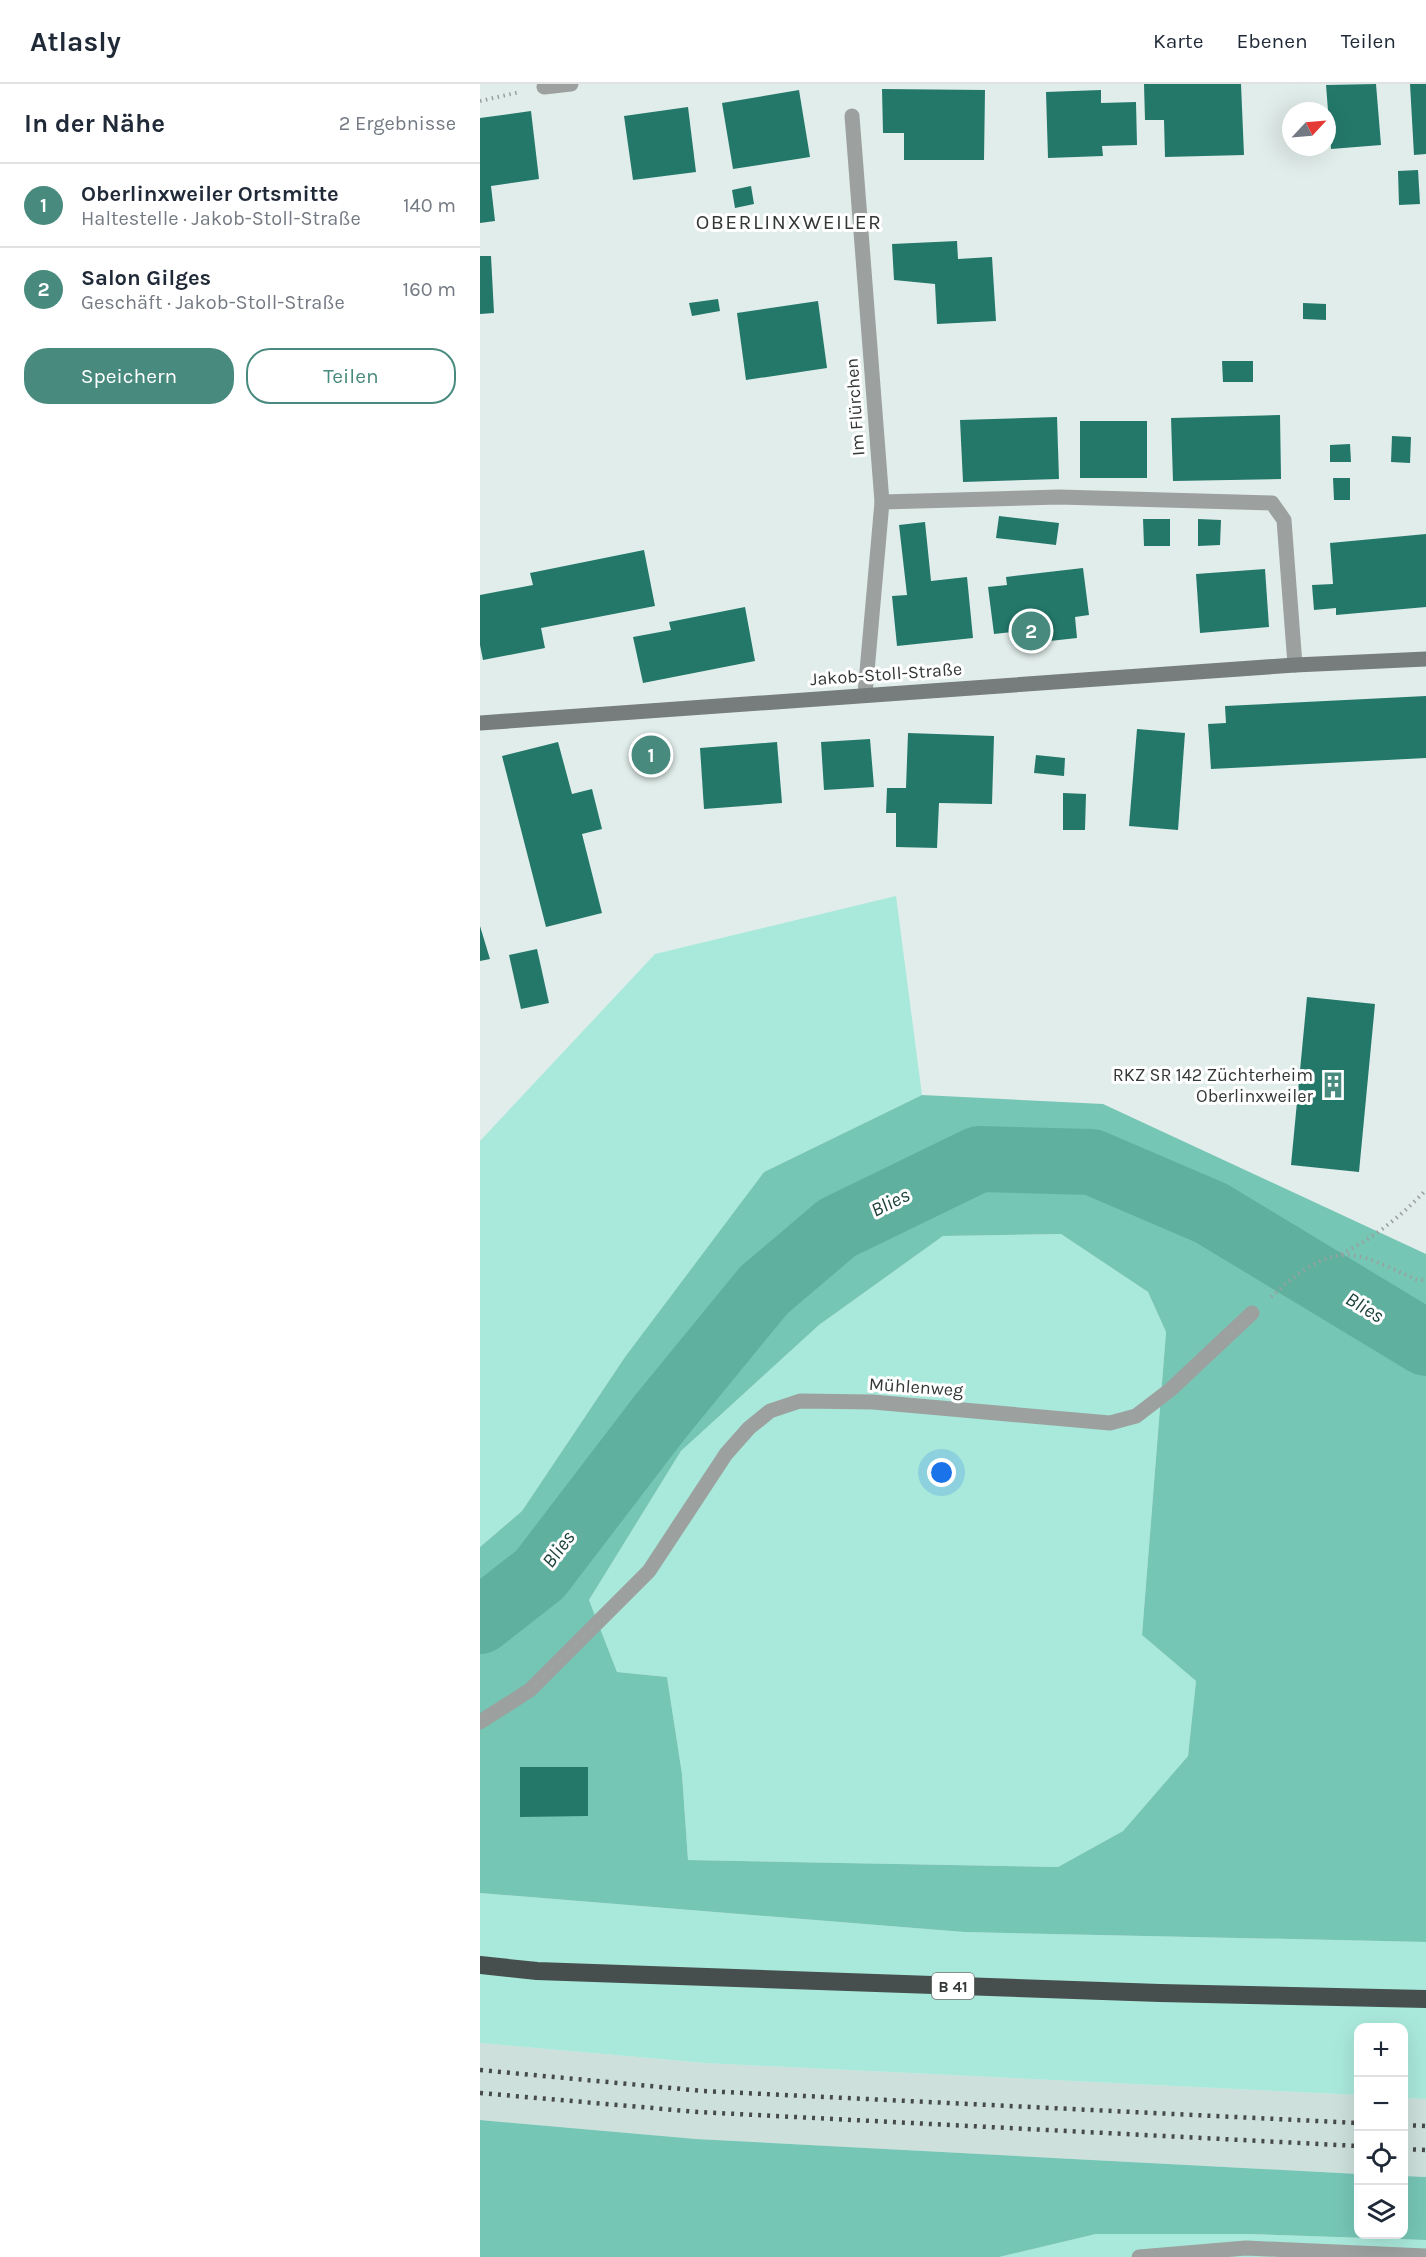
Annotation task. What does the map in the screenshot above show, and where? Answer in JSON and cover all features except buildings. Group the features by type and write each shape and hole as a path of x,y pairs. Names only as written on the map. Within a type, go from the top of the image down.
{"highway":[{"name":"B 41","path":"480,1965 537,1971 1160,1993 1426,1999"}],"main road":[{"name":"Jakob-Stoll-Straße","path":"480,723 865,694 1295,665 1426,659"}],"street":[{"path":"544,87 571,84"},
{"name":"Im Flürchen","path":"852,116 882,502 865,694"},
{"path":"882,502 1059,497 1272,503 1284,519 1295,665"},
{"name":"Mühlenweg","path":"480,1722 530,1690 649,1571 726,1454 749,1428 770,1411 800,1401 873,1402 1110,1423 1136,1416 1170,1390 1251,1313"},
{"path":"1139,2257 1246,2248 1426,2256"}],"path":[{"path":"480,101 544,87"},
{"path":"1251,1313 1290,1280 1326,1258 1365,1243 1404,1212 1426,1190"},
{"path":"1340,1254 1357,1256 1418,1280 1426,1280"}],"shaded area":[{"path":"480,2043 705,2063 1354,2095 1354,2174 696,2139 480,2120"},
{"path":"1408,2098 1426,2099 1426,2177 1408,2176"}],"green space":[{"path":"896,896 922,1095 764,1172 625,1357 522,1511 480,1547 480,1141 655,954"},
{"path":"922,1095 1103,1104 1426,1254 1426,1942 964,1932 480,1893 480,1547 522,1511 625,1357 764,1172","holes":["1061,1234 1148,1292 1166,1332 1142,1635 1196,1681 1188,1756 1123,1831 1058,1867 688,1860 682,1774 667,1677 617,1672 589,1600 681,1451 819,1325 943,1236"]},
{"path":"1061,1234 1148,1292 1166,1332 1142,1635 1196,1681 1188,1756 1123,1831 1058,1867 688,1860 682,1774 667,1677 617,1672 589,1600 681,1451 819,1325 943,1236"},
{"path":"480,1893 964,1932 1426,1942 1426,2099 1408,2098 1408,2023 1354,2023 1354,2095 705,2063 480,2043"},
{"path":"480,2120 696,2139 1354,2174 1354,2238 1247,2234 1096,2234 999,2257 480,2257"},
{"path":"1408,2176 1426,2177 1426,2240 1396,2239 1408,2239"},
{"path":"1096,2234 1247,2234 1426,2240 1426,2257 999,2257"}],"waterway":[{"name":"Blies","path":"480,1621 540,1574 660,1417 764,1290 837,1228 979,1159 1092,1162 1211,1213 1426,1343"}],"railway":[{"path":"480,2070 703,2091 1354,2123"},
{"path":"480,2093 698,2112 1354,2146"},
{"path":"1408,2125 1426,2126"},
{"path":"1408,2149 1426,2150"}],"place":[{"name":"Salon Gilges","path":"1031,631"},
{"name":"Oberlinxweiler Ortsmitte","path":"651,755"},
{"name":"RKZ SR 142 Züchterheim Oberlinxweiler","path":"1333,1085"}],"district":[{"name":"OBERLINXWEILER","path":"789,222"}]}
